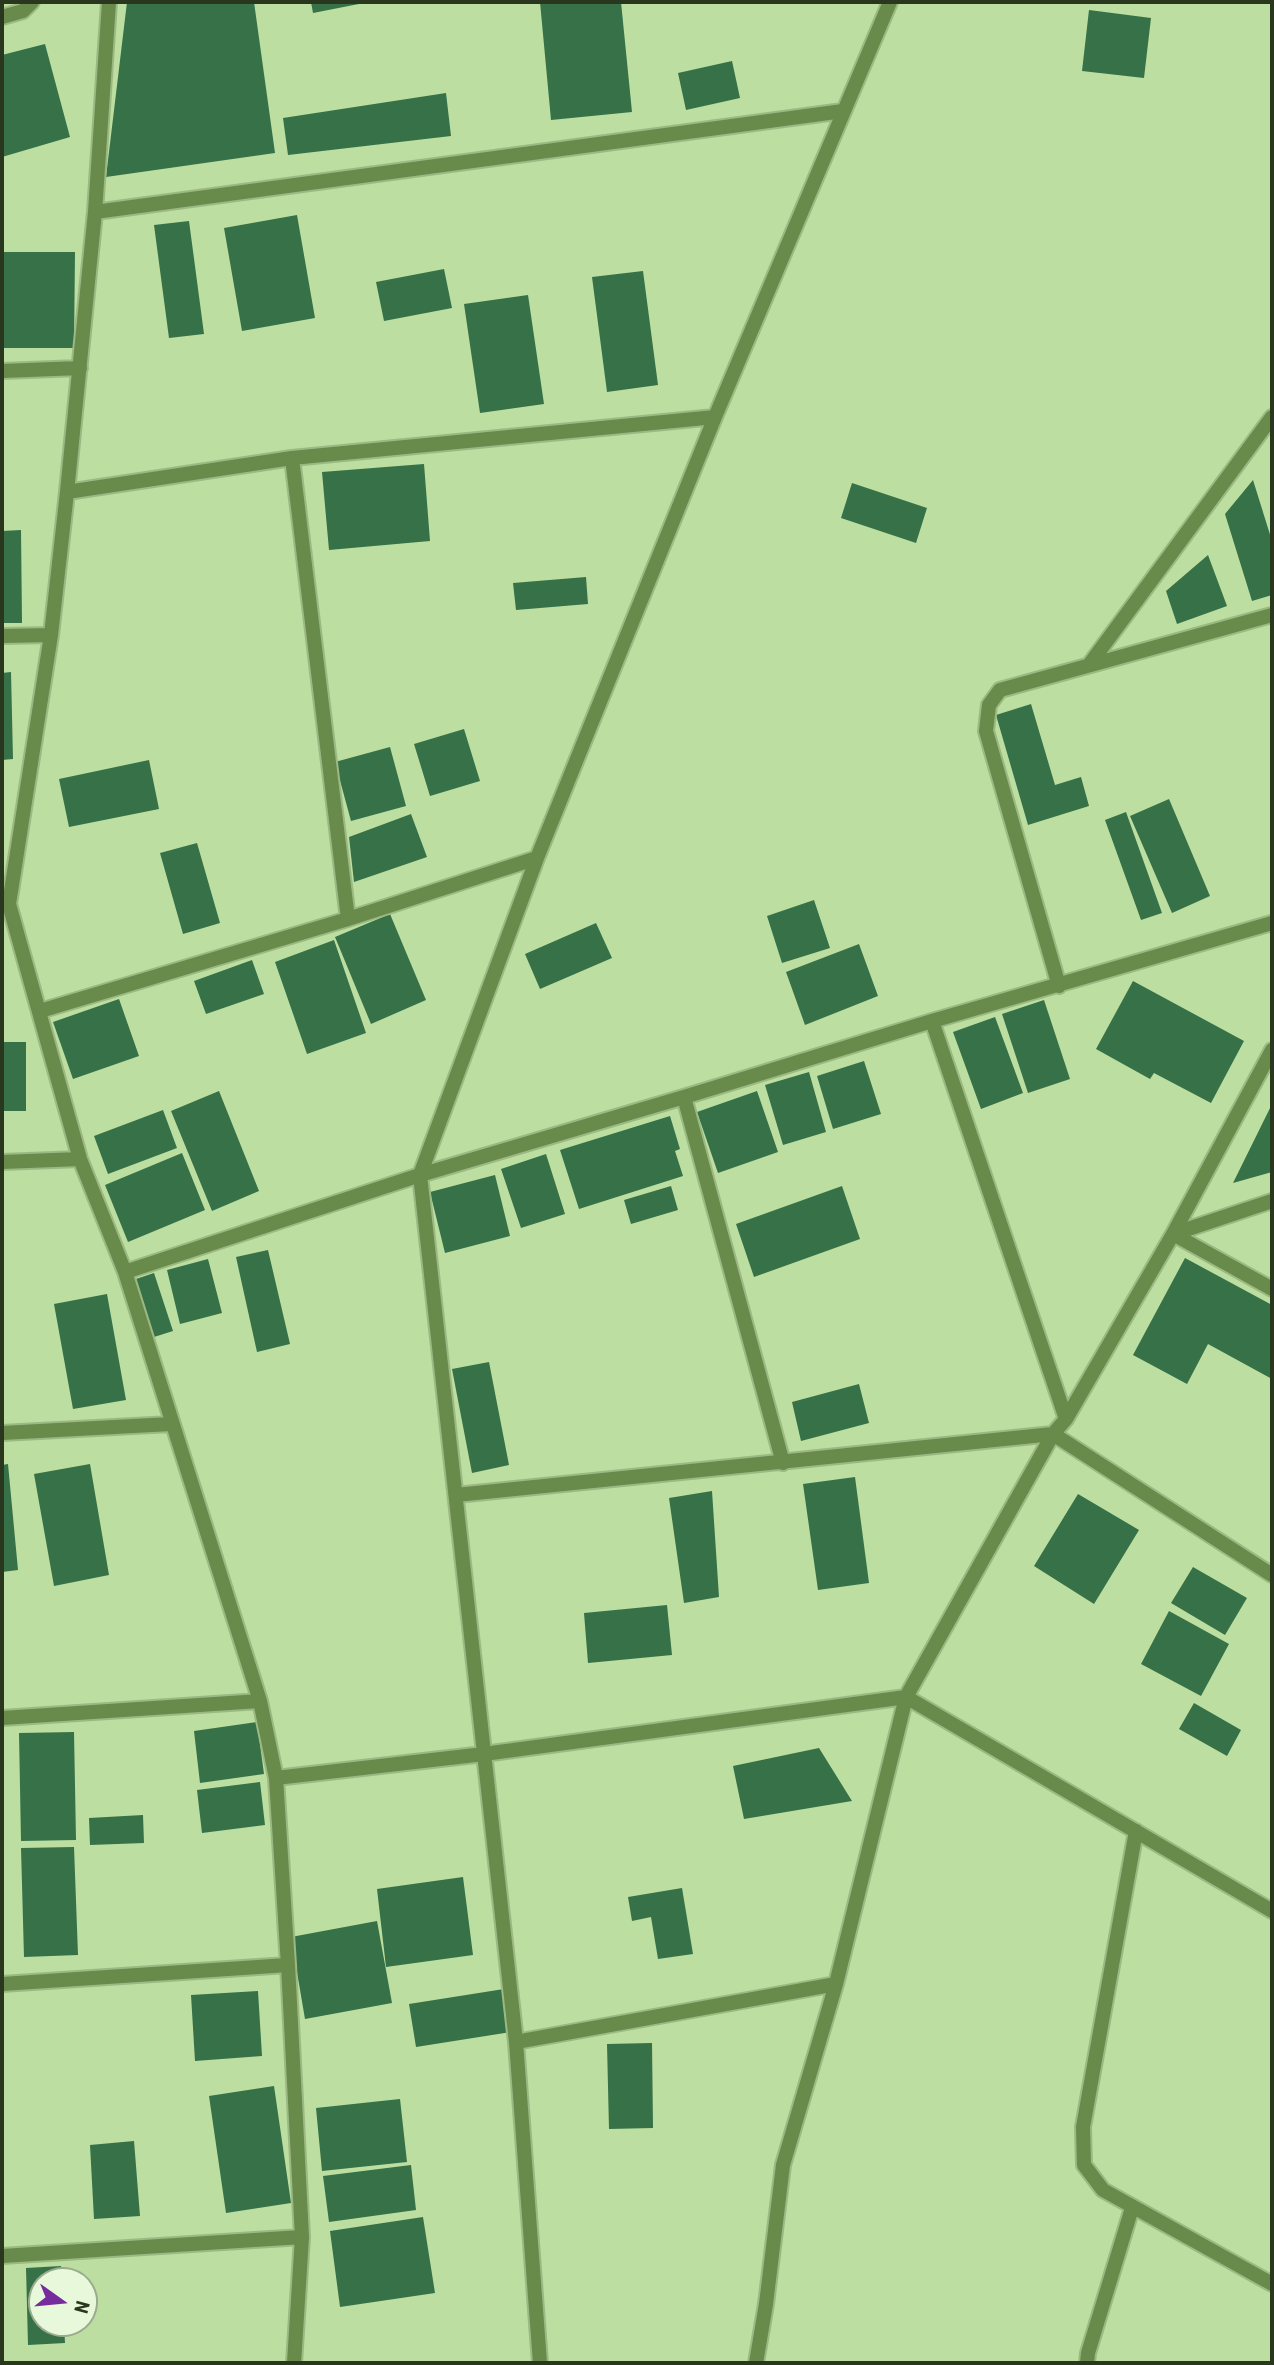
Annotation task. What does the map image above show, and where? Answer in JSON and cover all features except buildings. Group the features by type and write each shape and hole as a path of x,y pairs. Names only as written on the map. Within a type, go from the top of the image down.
{"street":[{"path":"2,17 23,11 32,2"},
{"path":"109,2 95,212 51,635 5,904 40,1012 80,1159 125,1272 260,1701 276,1779 302,2237 294,2363"},
{"path":"540,2363 516,2042 420,1175 537,858 715,417 890,2"},
{"path":"95,212 843,111"},
{"path":"2,371 80,368"},
{"path":"67,492 292,458 715,417"},
{"path":"1089,665 1272,417"},
{"path":"292,458 348,919"},
{"path":"1059,986 986,731 989,705 1000,690 1272,615"},
{"path":"2,636 51,635"},
{"path":"40,1012 348,919 537,858"},
{"path":"125,1272 420,1175 932,1021 1272,923"},
{"path":"932,1021 1066,1419"},
{"path":"756,2363 783,2165 836,1984 906,1697 1053,1434 1066,1419 1174,1234 1272,1049"},
{"path":"684,1097 783,1463"},
{"path":"2,1162 80,1159"},
{"path":"1174,1234 1272,1201"},
{"path":"1174,1234 1272,1289"},
{"path":"2,1433 171,1423"},
{"path":"456,1495 1053,1434 1272,1576"},
{"path":"276,1779 906,1697 1272,1911"},
{"path":"2,1718 260,1701"},
{"path":"1136,1832 1083,2127 1084,2165 1103,2190 1272,2284"},
{"path":"2,1984 288,1965"},
{"path":"516,2042 836,1984"},
{"path":"1087,2363 1132,2208"},
{"path":"2,2256 302,2237"}]}
